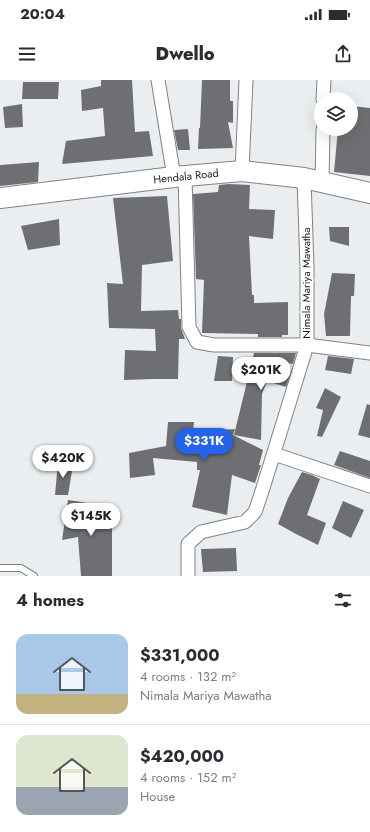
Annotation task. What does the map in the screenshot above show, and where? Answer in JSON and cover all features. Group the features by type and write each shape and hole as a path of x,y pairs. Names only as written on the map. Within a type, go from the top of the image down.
{"main road":[{"name":"Hendala Road","path":"0,198 179,176 242,171 313,180 370,193"}],"street":[{"path":"158,80 179,176 189,327 197,342 214,345 307,345 370,353"},
{"path":"242,171 246,80"},
{"path":"323,92 324,80"},
{"name":"Nimala Mariya Mawatha","path":"188,576 188,544 201,532 245,522 255,512 274,454 307,345 307,268 313,180 322,136"},
{"path":"274,454 370,486"}],"lane":[{"path":"0,568 21,568 34,576"}],"building":[{"path":"101,80 132,80 135,132 149,131 153,156 62,164 66,141 105,136 103,108 82,111 81,90 101,86"},
{"path":"202,80 230,80 230,101 233,101 233,123 228,122 233,148 198,149"},
{"path":"23,82 59,82 58,99 22,99"},
{"path":"22,104 23,127 5,128 3,107"},
{"path":"358,107 370,108 370,176 334,172 337,136 358,136"},
{"path":"188,129 190,150 178,150 174,130"},
{"path":"39,162 38,182 0,186 0,165"},
{"path":"219,185 250,185 249,209 275,210 273,239 249,236 252,295 254,295 254,303 288,302 288,335 282,335 282,337 258,337 258,334 202,333 204,280 196,279 193,194 218,192"},
{"path":"167,196 173,261 142,265 141,311 178,310 179,319 181,319 181,328 185,339 179,339 178,379 124,380 125,350 156,351 155,329 109,328 107,283 123,284 113,198"},
{"path":"59,219 60,245 28,250 21,226"},
{"path":"329,227 349,227 349,246 330,241"},
{"path":"332,273 355,274 354,296 351,296 350,336 326,336 324,314"},
{"path":"254,353 296,353 293,364 268,360 291,371 286,387 267,381 262,394 261,440 234,435"},
{"path":"218,356 233,357 232,381 214,381"},
{"path":"328,356 354,359 351,374 325,370"},
{"path":"325,388 341,397 322,437 317,436 323,410 316,408"},
{"path":"367,404 370,405 370,438 358,435"},
{"path":"168,422 194,422 193,432 235,429 233,435 263,450 259,465 261,465 255,483 232,475 227,515 192,507 200,470 197,470 197,462 153,458 155,475 130,478 129,453 166,446"},
{"path":"340,451 370,461 370,478 334,465"},
{"path":"58,462 73,465 68,495 55,495"},
{"path":"302,472 320,479 307,515 326,523 318,545 278,524 288,498"},
{"path":"68,500 107,506 107,518 112,518 112,576 81,576 78,537 62,540"},
{"path":"343,501 364,510 351,538 332,528"},
{"path":"236,548 237,571 203,572 201,549"}]}
